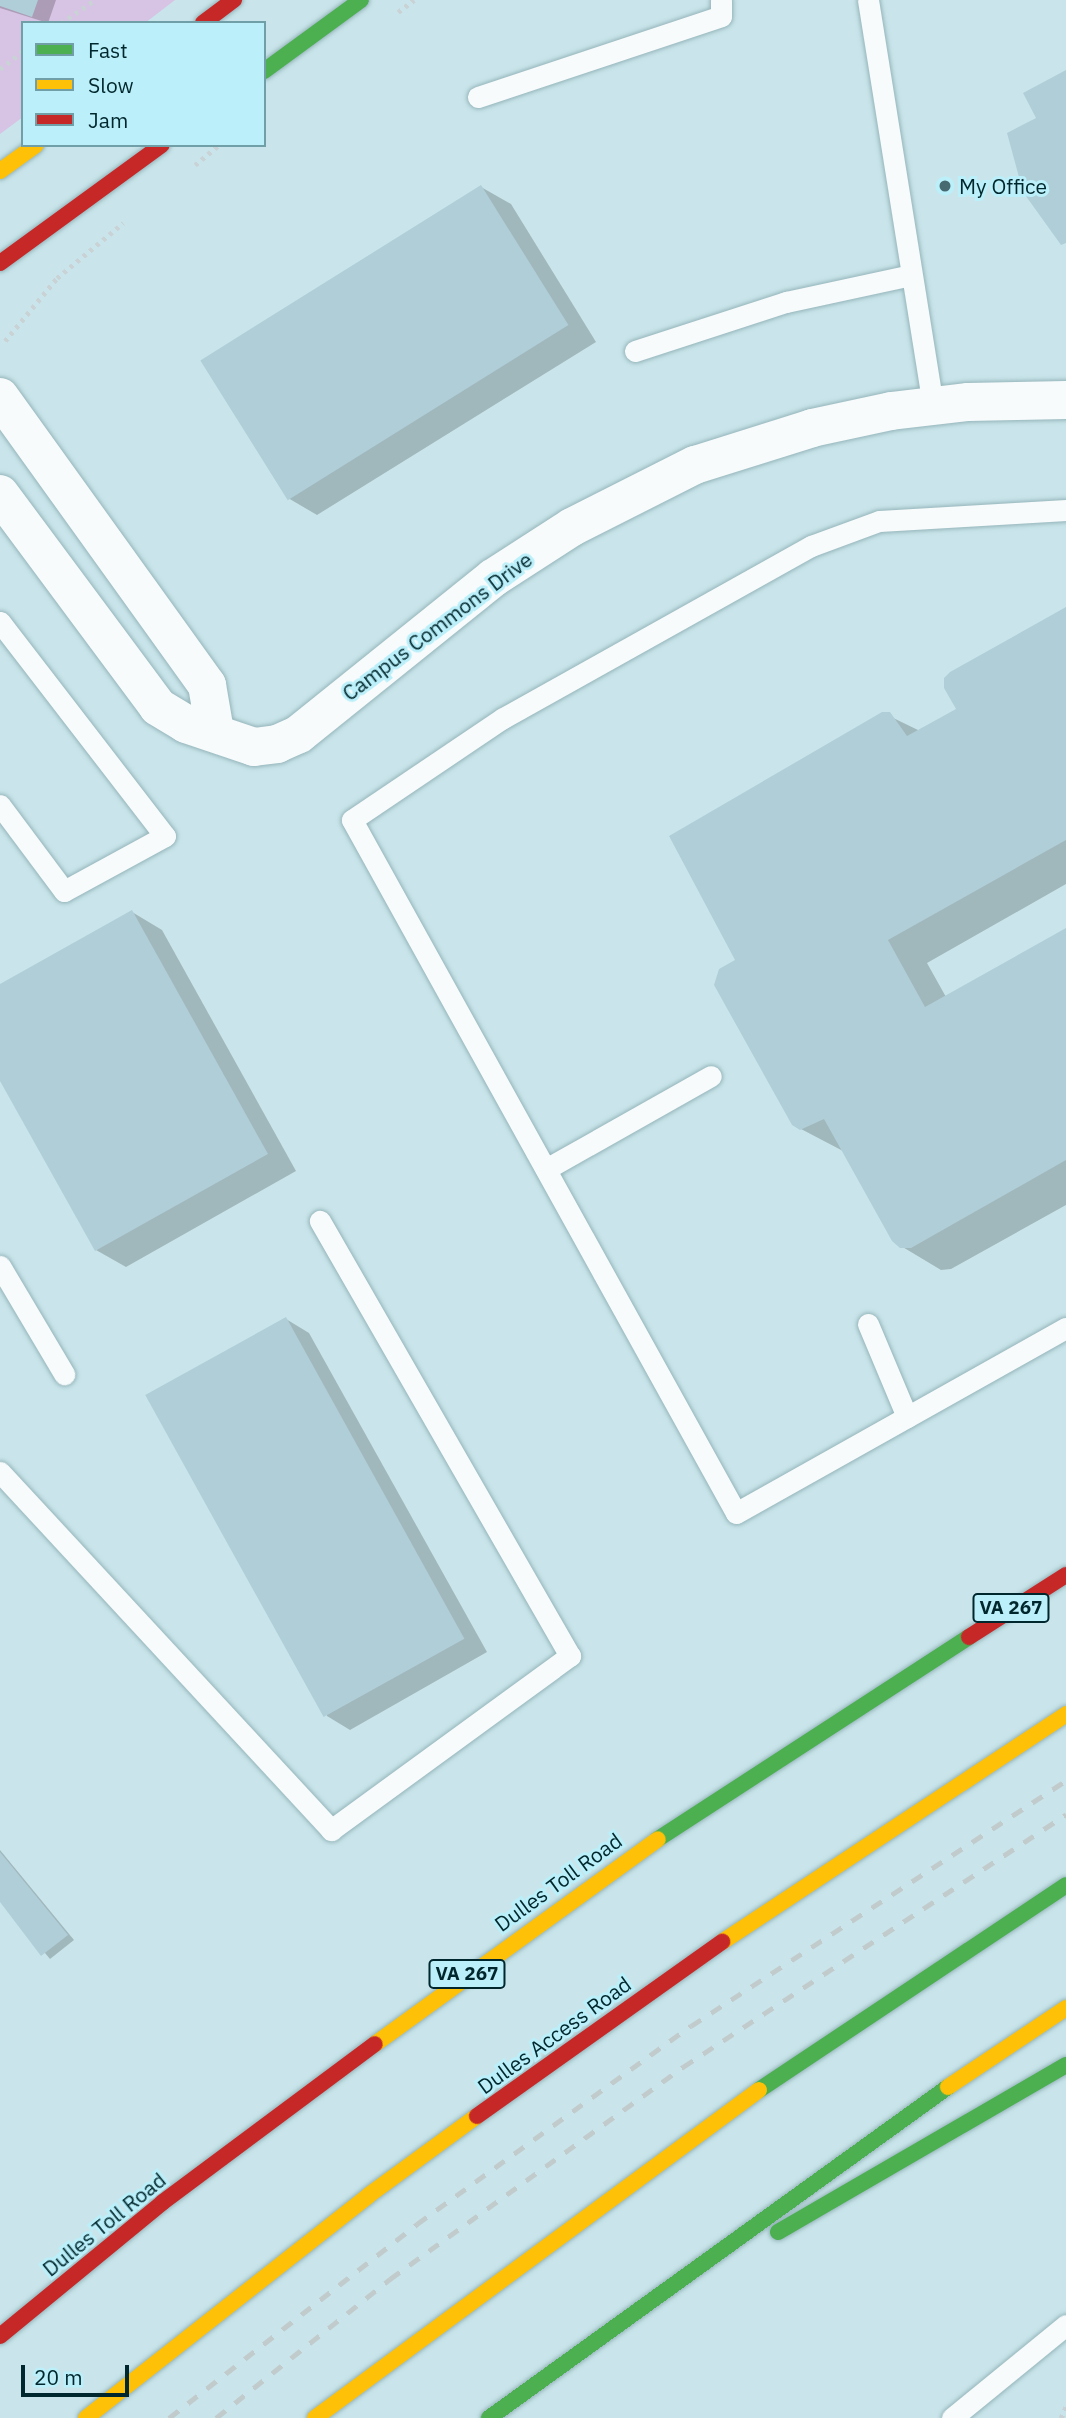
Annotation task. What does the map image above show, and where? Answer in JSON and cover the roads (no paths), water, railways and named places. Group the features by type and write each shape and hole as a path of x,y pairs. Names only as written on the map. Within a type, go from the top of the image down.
{"main road":[{"path":"206,21 234,0"},
{"path":"266,70 361,0"},
{"path":"0,171 33,147"},
{"path":"0,263 159,147"},
{"path":"956,1642 1066,1566"},
{"name":"Dulles Toll Road","path":"0,2336 163,2202 604,1873 956,1642 1066,1575"},
{"name":"Dulles Access Road","path":"86,2418 369,2195 609,2020 803,1886 1066,1714"},
{"path":"315,2418 640,2174 855,2023 1066,1885"},
{"path":"489,2418 858,2148 1066,2008"},
{"path":"586,2345 1066,2064"}],"street":[{"path":"0,397 207,685 215,732"},
{"name":"Campus Commons Drive","path":"0,494 158,707 186,724 254,747 277,744 299,734 493,578 572,527 657,482 719,456 813,428 933,406 1066,400"}],"lane":[{"path":"478,97 721,16 721,0"},
{"path":"868,0 933,406"},
{"path":"635,351 786,302 911,275"},
{"path":"1066,510 879,521 811,546 503,718 352,820 736,1513 1066,1328"},
{"path":"0,622 165,836 64,891 0,805"},
{"path":"545,1169 710,1076"},
{"path":"0,1472 331,1830 570,1656 320,1221"},
{"path":"0,1266 8,1302 64,1374"},
{"path":"868,1324 907,1417"},
{"path":"952,2418 1066,2325"}],"railway":[{"path":"169,2418 417,2224 691,2026 1066,1781"},
{"path":"216,2418 390,2279 683,2067 1066,1814"}],"place":[{"name":"My Office","path":"945,186"}]}
